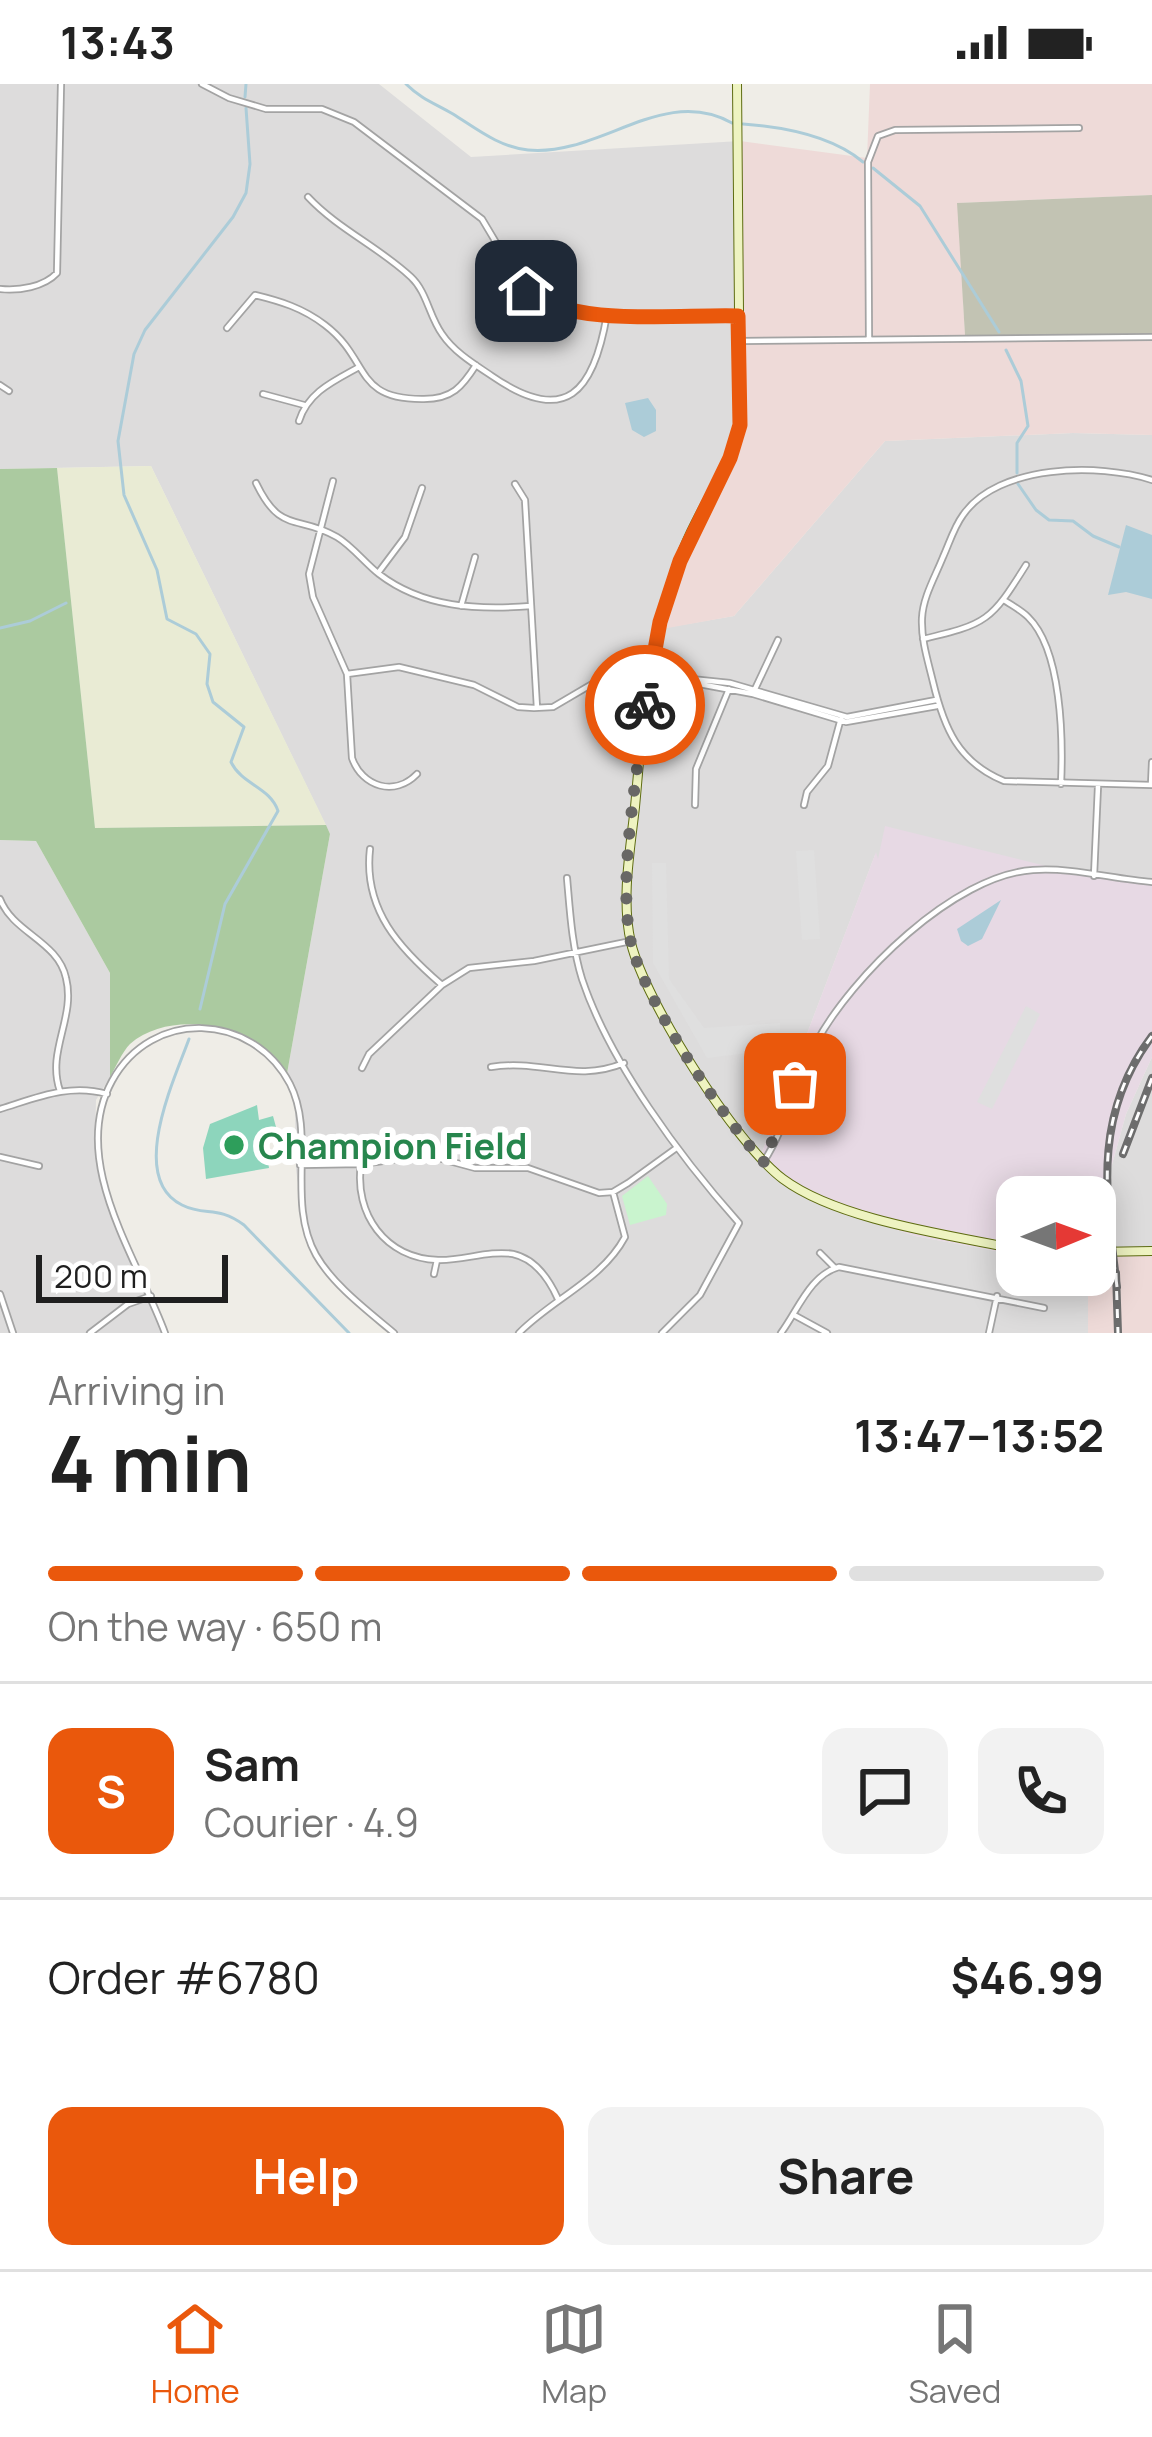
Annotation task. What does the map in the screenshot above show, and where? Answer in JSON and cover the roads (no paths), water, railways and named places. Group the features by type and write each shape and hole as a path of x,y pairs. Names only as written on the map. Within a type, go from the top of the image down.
{"street":[{"path":"0,289 16,291 57,273 61,84"},
{"path":"202,84 266,109 322,109 354,122 482,219 513,273 535,298 548,304 607,314 738,316"},
{"path":"737,84 741,397 735,445 680,561 660,622 628,883 631,941 651,994 707,1086 764,1162 784,1180 842,1206 996,1245"},
{"path":"869,339 868,162 878,136 895,130 1078,128"},
{"path":"308,197 340,227 410,276 444,337 524,396 562,398 579,388 594,370 607,314"},
{"path":"227,328 255,295 284,301 326,325 376,391 390,398 434,399 458,390 476,365"},
{"path":"740,341 1152,337"},
{"path":"299,421 304,405 322,388 359,367"},
{"path":"0,386 9,391"},
{"path":"263,394 304,405"},
{"path":"1152,480 1127,472 1044,473 1026,475 979,499 963,515 929,588 922,616 938,703 954,744 981,771 1004,781 1152,785 1152,762"},
{"path":"332,481 309,562 313,597 347,674 356,770 377,785 393,788 411,782 417,774"},
{"path":"256,483 270,509 283,519 337,538 403,590 461,606 531,606"},
{"path":"515,484 525,500 537,708"},
{"path":"378,573 405,536 422,488"},
{"path":"461,606 475,557"},
{"path":"923,639 982,623 1026,566"},
{"path":"1004,600 1029,617 1039,632 1060,698 1061,784"},
{"path":"754,692 778,640"},
{"path":"347,674 399,667 474,686 518,707 537,708 553,707 599,680 650,674 729,686 862,722 938,703"},
{"path":"695,805 696,770 729,686"},
{"path":"804,805 807,792 828,766 842,718"},
{"path":"1094,876 1098,784"},
{"path":"370,849 371,881 392,937 442,985"},
{"path":"764,1162 795,1084 844,997 912,931 989,881 1015,873 1050,870 1152,882"},
{"path":"567,878 575,952 594,1007 677,1148 739,1223 700,1295 662,1333"},
{"path":"0,899 12,918 51,950 64,971 68,1001 55,1055 60,1091"},
{"path":"362,1068 369,1054 442,985 469,968 534,961 631,941"},
{"path":"165,1333 107,1200 99,1141 107,1094 127,1060 163,1033 200,1027 231,1032 264,1050 292,1088 297,1103 304,1222 316,1255 394,1333"},
{"path":"491,1067 524,1064 593,1074 624,1064"},
{"path":"0,1109 60,1091 107,1094"},
{"path":"300,1165 362,1164 427,1155 475,1168 528,1168 584,1190 613,1192 677,1148"},
{"path":"0,1156 39,1166"},
{"path":"362,1164 360,1198 374,1229 402,1249 437,1261 512,1254 538,1268 558,1299"},
{"path":"518,1333 610,1262 625,1237 613,1192"},
{"path":"1116,1252 1152,1251"},
{"path":"820,1252 836,1268"},
{"path":"434,1274 437,1261"},
{"path":"781,1333 812,1286 836,1268 1044,1308"},
{"path":"0,1294 13,1333"},
{"path":"90,1333 128,1304 151,1296"},
{"path":"989,1333 998,1297"},
{"path":"794,1316 827,1333"}],"water":[{"path":"648,398 656,410 656,431 644,437 632,430 625,403"},
{"path":"1126,525 1152,535 1152,599 1126,592 1108,595"},
{"path":"1001,900 982,939 968,946 961,941 957,929"}],"waterway":[{"path":"245,97 246,84"},
{"path":"406,84 489,136 528,150 581,143 681,112 706,113 732,123"},
{"path":"200,1009 225,904 278,811 269,796 231,762 244,727 213,702 207,684 210,654 196,634 167,619 157,570 124,495 118,441 134,354 145,330 233,217 246,193 250,164 246,108"},
{"path":"743,124 822,139 863,162"},
{"path":"873,168 920,206 999,332"},
{"path":"1006,350 1021,381 1028,426 1017,443 1017,473"},
{"path":"1018,484 1049,520 1073,521 1119,547"},
{"path":"0,628 30,621 66,603"},
{"path":"189,1039 166,1102 156,1151 166,1192 182,1205 226,1215 244,1225 349,1333"}],"railway":[{"path":"1117,1287 1107,1189 1112,1127 1133,1066 1152,1036"},
{"path":"1123,1154 1152,1078"},
{"path":"1116,1273 1118,1333"}],"place":[{"name":"Champion Field","path":"234,1145"}]}
